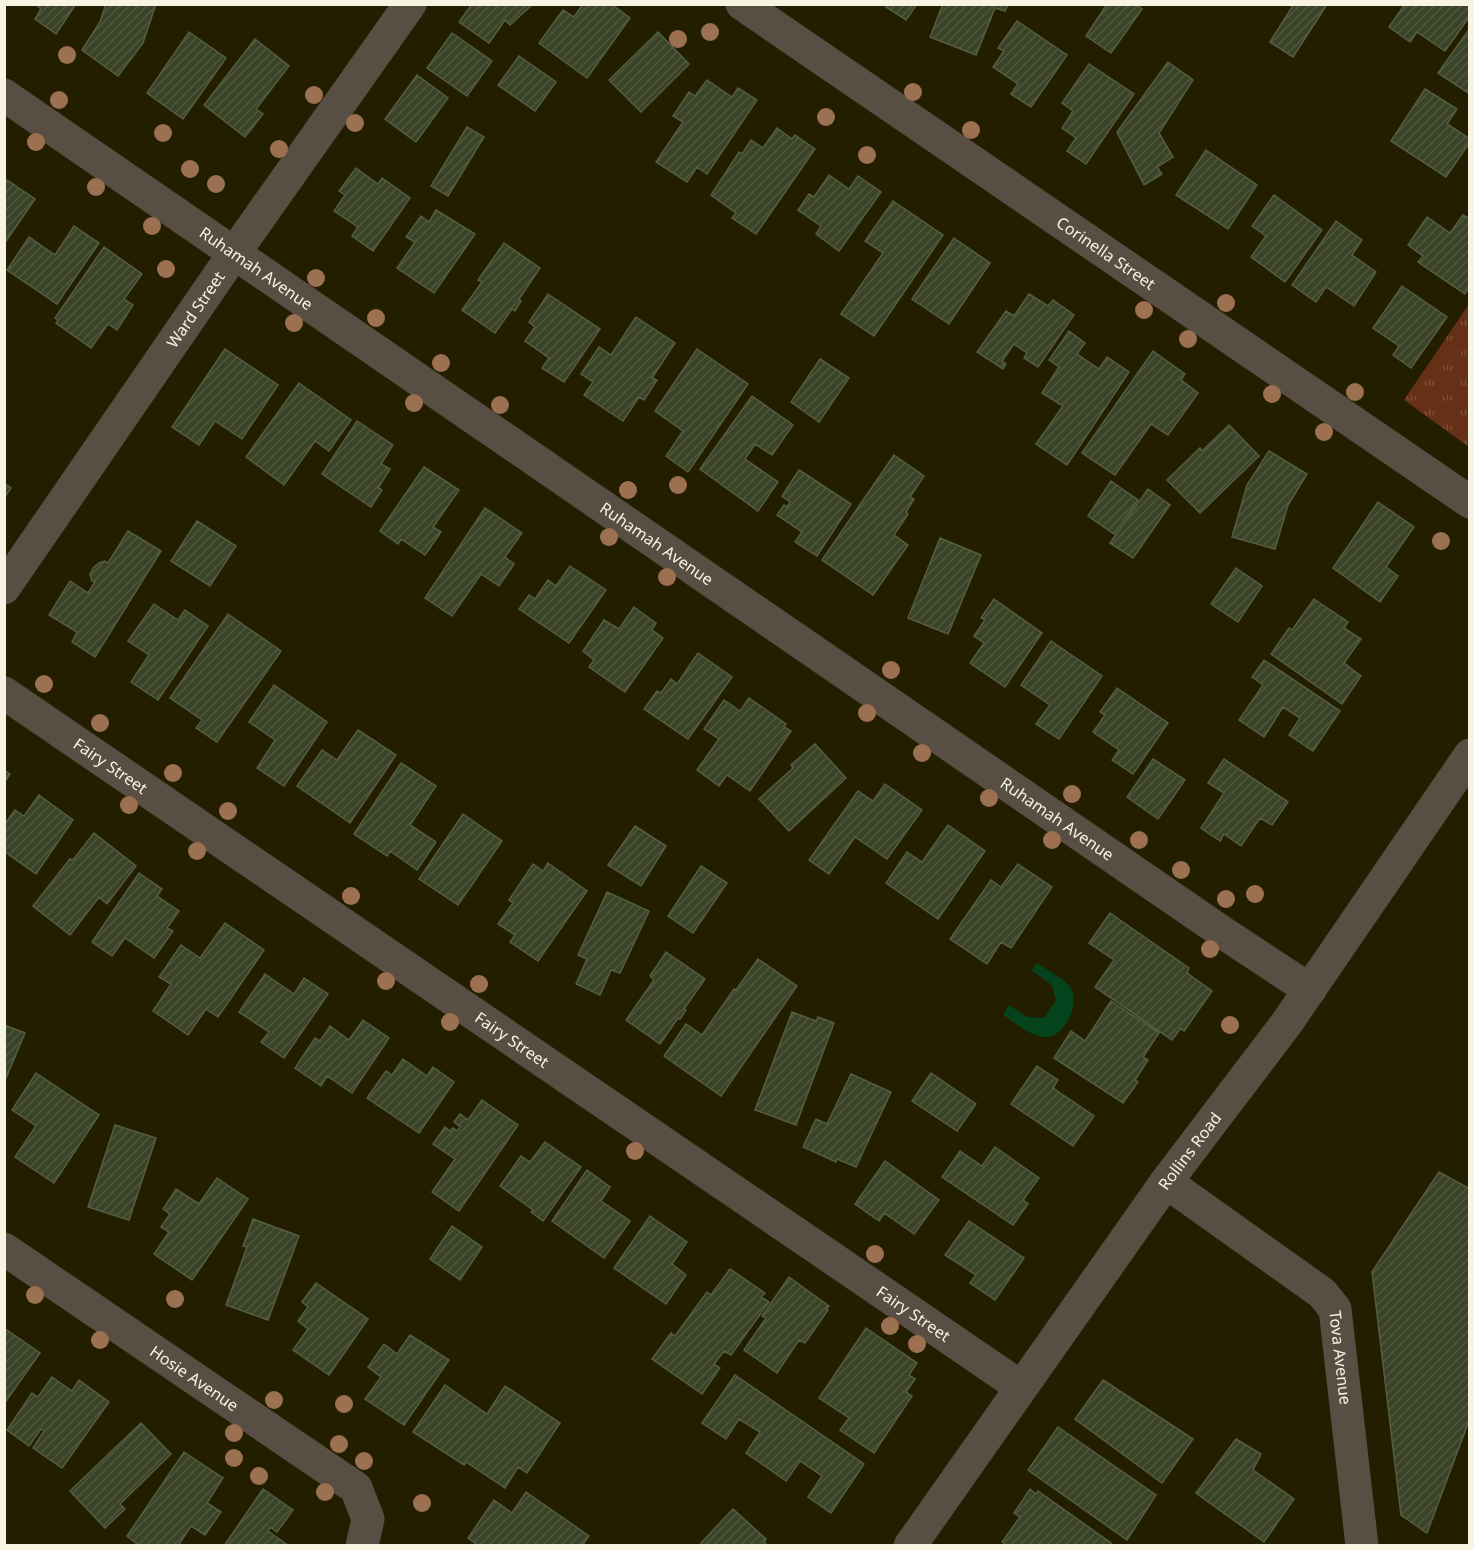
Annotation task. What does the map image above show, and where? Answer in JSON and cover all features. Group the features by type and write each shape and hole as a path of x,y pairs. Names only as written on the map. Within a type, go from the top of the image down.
{"street":[{"name":"Ward Street","path":"4,588 235,252 410,4"},
{"name":"Corinella Street","path":"742,4 1470,502"},
{"name":"Ruhamah Avenue","path":"4,95 1222,932 1310,990"},
{"name":"Fairy Street","path":"4,693 1021,1387"},
{"name":"Rollins Road","path":"910,1545 1166,1182 1286,1024 1470,755"},
{"name":"Tova Avenue","path":"1166,1182 1322,1293 1335,1309 1362,1545"},
{"name":"Hosie Avenue","path":"4,1249 356,1488 365,1532"}],"green space":[{"path":"1469,304 1469,447 1404,400"}],"shaded area":[{"path":"1037,963 1065,982 1074,995 1072,1011 1064,1027 1051,1036 1044,1037 1033,1034 1003,1015 1009,1005 1027,1017 1044,1018 1056,1000 1052,985 1031,970"}],"building":[{"path":"35,4 76,4 56,34 35,19 41,9"},
{"path":"106,4 156,4 143,43 118,76 82,50 100,22"},
{"path":"472,4 533,4 510,25 505,20 489,43 459,22"},
{"path":"583,4 611,4 630,18 587,78 539,43 563,10 574,17"},
{"path":"888,4 917,4 906,20 886,7"},
{"path":"943,4 1008,4 1005,11 995,8 976,55 930,37"},
{"path":"1107,4 1135,4 1142,9 1111,53 1086,36"},
{"path":"1294,4 1324,4 1326,6 1293,57 1270,42"},
{"path":"1405,4 1470,4 1470,16 1445,51 1417,32 1410,42 1389,27"},
{"path":"1017,21 1067,55 1031,107 1011,94 1018,84 993,67 1004,51 998,48"},
{"path":"1470,28 1470,94 1438,73"},
{"path":"189,32 226,58 183,119 147,93"},
{"path":"658,32 689,64 641,112 609,80"},
{"path":"452,33 492,61 467,96 427,68"},
{"path":"255,39 289,66 256,109 263,114 245,137 204,105"},
{"path":"519,56 556,82 535,111 498,85"},
{"path":"1168,62 1193,80 1159,133 1173,157 1157,167 1162,174 1144,185 1117,132"},
{"path":"1089,64 1134,94 1086,164 1067,151 1076,138 1062,128 1073,111 1062,103"},
{"path":"417,75 448,98 416,142 385,119"},
{"path":"707,80 732,97 738,88 757,100 707,174 697,167 687,182 656,162 683,122 673,116 689,92 695,96"},
{"path":"1425,89 1457,109 1447,124 1470,139 1446,177 1391,141"},
{"path":"467,127 484,137 448,196 431,186"},
{"path":"777,128 792,139 795,135 815,149 756,234 732,218 736,213 711,195 739,152 742,154 751,140 763,148"},
{"path":"1206,150 1257,185 1228,229 1176,195"},
{"path":"356,168 378,184 382,178 410,198 373,251 352,236 358,227 334,211 345,195 339,191"},
{"path":"829,175 849,189 858,176 881,192 839,251 816,234 821,226 798,210 809,194 814,197"},
{"path":"4,178 35,199 4,244"},
{"path":"1274,195 1322,230 1285,282 1251,257 1266,236 1252,226"},
{"path":"893,201 943,235 874,336 841,314 883,253 865,241"},
{"path":"436,210 475,234 434,293 397,268 415,242 406,237 421,216 429,222"},
{"path":"1463,215 1470,219 1470,287 1465,294 1418,262 1423,256 1408,245 1427,217 1450,233"},
{"path":"1336,221 1362,240 1352,255 1376,272 1354,306 1326,287 1316,302 1292,285"},
{"path":"74,226 99,243 57,304 7,270 29,237 55,255"},
{"path":"954,238 990,263 949,324 912,299"},
{"path":"504,243 540,268 519,299 521,301 515,311 512,309 495,333 462,310 482,282 478,280"},
{"path":"104,247 142,274 124,299 133,305 117,330 108,324 91,348 56,323 58,320 55,318"},
{"path":"1402,286 1447,317 1411,368 1393,355 1399,346 1373,328"},
{"path":"548,294 600,329 564,382 542,368 549,358 525,341 535,327 529,322"},
{"path":"1029,294 1048,306 1053,300 1074,315 1038,367 1024,358 1027,353 1014,344 1002,361 1006,364 1003,369 977,352 1006,311 1014,316"},
{"path":"636,317 675,343 652,378 657,380 644,400 639,397 623,421 584,395 593,382 581,374 599,347 611,355"},
{"path":"1069,331 1085,343 1077,354 1099,369 1107,357 1129,372 1067,465 1036,444 1063,406 1042,393 1059,367 1049,360"},
{"path":"225,349 278,385 242,439 215,421 199,445 172,427"},
{"path":"697,349 748,384 688,472 666,456 683,431 655,411"},
{"path":"1153,351 1185,374 1181,380 1198,393 1168,435 1151,424 1115,475 1082,453"},
{"path":"820,359 849,378 819,422 791,402"},
{"path":"299,383 351,420 329,451 315,441 284,485 246,457"},
{"path":"752,396 793,425 772,455 755,444 745,459 778,482 758,511 700,469"},
{"path":"357,421 393,445 381,464 390,469 378,488 382,490 371,507 322,474"},
{"path":"1229,425 1259,456 1200,513 1167,480 1200,448 1202,451"},
{"path":"1269,451 1307,474 1288,505 1275,549 1232,537 1247,485"},
{"path":"894,455 924,476 910,497 914,499 906,512 908,514 894,535 908,545 873,595 822,560"},
{"path":"424,467 459,490 433,527 441,532 425,555 401,539 398,544 380,531"},
{"path":"799,470 851,504 817,556 795,542 802,532 777,515 784,505 787,507 790,502 782,496"},
{"path":"1111,481 1138,500 1114,534 1088,516"},
{"path":"4,483 11,488 4,498"},
{"path":"1148,489 1170,505 1133,558 1110,543"},
{"path":"1378,502 1414,527 1386,567 1398,576 1380,602 1333,568"},
{"path":"485,508 522,533 505,557 514,564 499,586 481,574 452,616 425,598"},
{"path":"197,521 236,546 210,586 171,561"},
{"path":"128,531 161,551 95,657 72,642 77,632 49,615 70,581 88,593 95,582 92,581 90,574 94,567 105,561 108,563"},
{"path":"940,538 981,555 948,634 908,618"},
{"path":"570,566 606,590 569,643 519,609 529,595 535,599 548,580 556,586"},
{"path":"1236,568 1262,586 1238,622 1211,604"},
{"path":"994,599 1042,633 1005,687 970,663 984,643 974,636 985,620 981,618"},
{"path":"1314,599 1348,622 1344,628 1361,639 1344,663 1361,676 1342,704 1271,654 1289,628 1292,630"},
{"path":"154,604 178,620 185,610 208,626 158,700 131,682 149,655 128,641"},
{"path":"634,607 656,623 652,630 663,638 625,692 589,667 594,660 583,651 604,620 619,629"},
{"path":"228,614 281,651 217,742 196,728 202,720 170,698"},
{"path":"1051,641 1102,676 1059,739 1036,724 1050,705 1021,685"},
{"path":"698,653 732,677 688,739 644,709 657,691 661,693 671,679 677,684"},
{"path":"1264,660 1340,711 1313,751 1289,735 1300,718 1283,707 1264,737 1239,720 1263,685 1252,677"},
{"path":"274,685 327,722 284,786 257,768 275,740 249,722"},
{"path":"1117,688 1168,723 1133,774 1112,760 1119,750 1093,732 1105,715 1100,712"},
{"path":"749,698 786,724 784,727 791,731 750,791 727,775 719,786 697,770 719,739 704,729 724,700 740,711"},
{"path":"358,730 396,755 350,823 297,786 322,750 337,760"},
{"path":"815,744 846,778 789,831 759,799 793,768 791,765"},
{"path":"1153,759 1185,780 1158,819 1127,797"},
{"path":"1224,759 1288,802 1272,825 1260,818 1241,846 1224,834 1220,841 1201,828 1224,793 1208,783"},
{"path":"401,763 436,786 410,825 436,842 417,870 390,851 387,856 354,834"},
{"path":"4,770 10,774 4,783"},
{"path":"885,784 922,810 887,859 855,837 829,874 809,860 858,791 873,801"},
{"path":"39,795 73,820 36,874 4,851 4,825 15,810 24,816"},
{"path":"463,814 502,841 458,905 419,879"},
{"path":"948,825 985,851 938,919 886,883 907,852 922,862"},
{"path":"635,826 666,846 641,886 608,865"},
{"path":"94,833 136,866 107,904 99,897 70,935 33,906"},
{"path":"548,863 587,891 538,961 510,942 515,935 498,924 513,903 509,900 533,864 543,871"},
{"path":"1018,864 1052,887 1011,948 1001,942 987,964 950,939 991,880 1001,887"},
{"path":"701,866 727,883 693,933 668,916"},
{"path":"139,873 162,889 157,896 179,911 167,928 173,931 154,958 125,938 112,956 92,942"},
{"path":"607,892 649,911 620,973 611,970 600,995 576,984 587,959 578,955"},
{"path":"1110,913 1189,968 1187,973 1212,991 1184,1031 1181,1028 1172,1040 1095,987 1114,960 1089,943"},
{"path":"225,923 264,950 218,1017 206,1009 188,1035 153,1011 171,984 159,977 181,945 200,958"},
{"path":"666,952 705,979 684,1009 686,1010 680,1019 678,1018 660,1044 626,1020 654,980 650,976"},
{"path":"758,959 797,986 721,1096 664,1056 686,1024 702,1035"},
{"path":"265,974 294,994 304,978 328,994 284,1058 261,1042 269,1032 239,1012"},
{"path":"1111,1001 1159,1033 1143,1057 1148,1060 1135,1080 1138,1082 1123,1103 1054,1058 1071,1031 1085,1041"},
{"path":"792,1012 816,1021 818,1017 834,1023 796,1125 755,1110"},
{"path":"363,1020 389,1038 352,1093 327,1076 321,1086 295,1068 315,1038 320,1041 330,1026 349,1040"},
{"path":"4,1025 25,1033 4,1083"},
{"path":"403,1059 427,1076 433,1067 454,1082 419,1133 367,1098 386,1071 392,1075"},
{"path":"1037,1066 1058,1080 1053,1088 1094,1116 1073,1146 1011,1104"},
{"path":"36,1073 99,1115 54,1183 15,1157 36,1126 12,1110"},
{"path":"931,1073 976,1104 957,1131 912,1101"},
{"path":"851,1074 891,1092 856,1167 837,1159 836,1162 803,1147 816,1119 827,1124"},
{"path":"482,1100 518,1125 459,1211 432,1192 455,1159 433,1144 445,1127 450,1131 453,1128 457,1131 460,1127 454,1122 460,1114 468,1120"},
{"path":"115,1125 156,1138 129,1220 88,1207"},
{"path":"545,1142 581,1167 543,1221 531,1212 533,1210 500,1186 521,1156 530,1162"},
{"path":"995,1147 1039,1178 1023,1200 1028,1204 1013,1225 942,1177 960,1151 982,1166"},
{"path":"885,1161 939,1200 914,1234 884,1213 879,1221 855,1204"},
{"path":"587,1170 610,1187 601,1201 630,1221 604,1258 552,1221"},
{"path":"1439,1172 1470,1189 1470,1418 1427,1533 1401,1515 1372,1272"},
{"path":"217,1178 248,1199 192,1280 154,1254 169,1232 161,1227 170,1214 163,1209 176,1189 199,1204"},
{"path":"650,1216 687,1242 672,1264 686,1275 666,1304 614,1268"},
{"path":"253,1219 299,1236 268,1320 226,1305 247,1247 243,1246"},
{"path":"969,1221 1024,1258 995,1300 970,1283 976,1275 945,1255"},
{"path":"452,1226 482,1247 460,1280 430,1259"},
{"path":"730,1269 765,1293 761,1297 769,1302 731,1355 724,1351 714,1364 720,1368 702,1394 652,1359 671,1333 675,1336 707,1292 711,1295"},
{"path":"789,1277 829,1306 805,1343 799,1340 777,1373 744,1350 766,1318 762,1316"},
{"path":"316,1283 368,1319 329,1375 293,1350 308,1329 298,1321 308,1307 302,1302"},
{"path":"4,1328 40,1353 4,1404"},
{"path":"866,1328 917,1363 909,1375 915,1379 906,1392 912,1396 874,1453 840,1430 849,1418 819,1398"},
{"path":"410,1335 449,1360 404,1425 365,1399 381,1377 368,1367 384,1344 397,1354"},
{"path":"735,1375 864,1464 831,1513 808,1497 822,1476 800,1461 786,1481 746,1453 760,1432 739,1419 726,1439 702,1423"},
{"path":"52,1377 72,1391 79,1380 109,1402 62,1468 33,1448 44,1431 41,1429 29,1446 7,1430 32,1393 38,1397"},
{"path":"1103,1380 1193,1439 1162,1483 1075,1419"},
{"path":"445,1385 487,1414 505,1386 560,1423 527,1473 518,1467 505,1488 466,1462 464,1465 413,1432"},
{"path":"141,1423 171,1454 120,1504 125,1509 105,1528 70,1491"},
{"path":"1058,1427 1156,1495 1127,1540 1028,1470"},
{"path":"1236,1439 1261,1454 1253,1470 1294,1499 1264,1542 1196,1493"},
{"path":"184,1452 223,1478 207,1503 221,1512 205,1535 191,1526 178,1546 140,1546 127,1536"},
{"path":"263,1489 293,1510 277,1532 270,1527 268,1531 289,1546 224,1546"},
{"path":"1030,1489 1036,1494 1038,1491 1111,1543 1109,1546 1008,1546 1002,1542 1020,1517 1014,1513"},
{"path":"526,1492 589,1536 582,1546 479,1546 468,1538 494,1500 512,1513"},
{"path":"733,1509 766,1539 764,1542 768,1546 703,1546 701,1543"}]}
